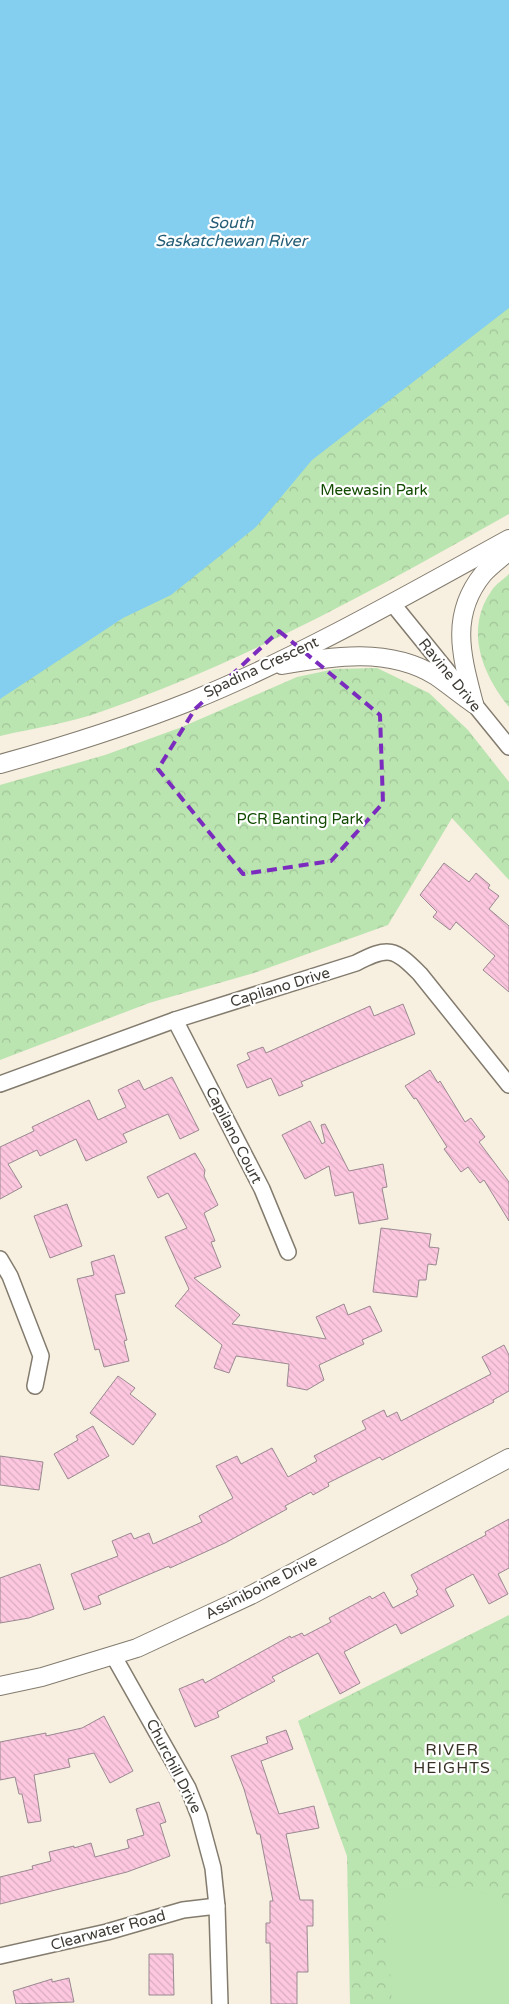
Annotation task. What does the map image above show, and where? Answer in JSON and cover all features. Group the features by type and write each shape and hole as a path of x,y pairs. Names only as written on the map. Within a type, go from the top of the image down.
{"street":[{"name":"Spadina Crescent","path":"0,764 62,747 129,725 265,668 392,603 509,539"},
{"path":"474,704 460,647 462,620 472,591 484,573 509,551"},
{"name":"Ravine Drive","path":"392,603 509,747"},
{"path":"265,668 327,657 364,656 386,658 409,664 435,676 474,704"},
{"name":"Capilano Drive","path":"0,1084 175,1020 356,963 377,952 392,951 408,961 420,974 509,1085"},
{"name":"Capilano Court","path":"175,1020 262,1189 288,1252"},
{"path":"0,1259 10,1276 41,1356 35,1386"},
{"name":"Assiniboine Drive","path":"0,1686 42,1677 137,1648 253,1594 509,1458"},
{"name":"Churchill Drive","path":"113,1655 188,1788 200,1816 213,1868 217,1906 220,2004"},
{"name":"Clearwater Road","path":"0,1956 106,1932 182,1910 217,1906"}],"highlighted area":[{"path":"279,631 380,715 383,803 331,861 243,874 158,769 195,709"}],"green space":[{"name":"Meewasin Park","path":"509,268 509,514 411,569 310,622 208,670 91,715 0,736 0,672"},
{"path":"509,574 509,707 499,694 484,666 478,635 479,620 484,605 494,588"},
{"name":"PCR Banting Park","path":"377,668 429,693 468,730 509,782 509,880 452,818 388,925 254,973 149,1003 0,1060 0,785 105,755 182,727 297,677 335,669"},
{"path":"509,1615 509,2004 350,2004 347,1856 298,1721"},
{"path":"455,1886 509,1900 509,2004 392,2004 385,1890"}],"water":[{"name":"South Saskatchewan River","path":"0,0 509,0 509,308 312,460 256,527 171,595 123,618 0,699"}],"building":[{"path":"444,863 469,882 476,873 490,885 488,888 499,896 489,909 509,926 509,992 483,970 495,956 456,922 450,930 433,917 437,912 420,895"},
{"path":"403,1004 415,1034 301,1082 303,1086 279,1096 271,1078 247,1088 237,1065 250,1059 247,1053 263,1047 266,1053 370,1006 374,1016"},
{"path":"430,1070 438,1083 440,1081 465,1122 471,1118 485,1137 479,1142 509,1182 509,1221 484,1180 480,1183 468,1167 461,1172 444,1149 447,1147 416,1098 414,1099 405,1086"},
{"path":"172,1077 199,1130 180,1139 168,1114 123,1134 127,1142 86,1161 76,1139 40,1156 37,1150 8,1164 22,1187 0,1199 0,1147 34,1131 32,1127 89,1100 98,1120 126,1107 118,1090 139,1080 144,1090"},
{"path":"310,1121 322,1144 325,1142 321,1125 325,1124 349,1171 383,1164 387,1187 382,1188 388,1219 359,1224 353,1192 335,1196 329,1166 305,1179 282,1135"},
{"path":"195,1153 205,1170 204,1176 218,1205 204,1213 215,1241 211,1242 221,1267 194,1278 240,1315 232,1324 326,1339 316,1317 344,1304 348,1315 370,1306 382,1331 362,1340 364,1344 319,1365 324,1380 307,1390 287,1386 289,1364 236,1356 229,1373 214,1368 222,1345 175,1306 189,1289 165,1237 187,1228 168,1193 158,1198 147,1177"},
{"path":"67,1204 82,1246 50,1258 34,1216"},
{"path":"381,1228 431,1234 429,1247 439,1248 436,1265 428,1264 426,1280 419,1280 417,1297 373,1292"},
{"path":"114,1255 125,1293 115,1295 127,1340 124,1341 129,1361 104,1367 99,1349 95,1350 77,1279 94,1275 91,1262"},
{"path":"504,1345 509,1355 509,1391 493,1400 494,1402 382,1460 380,1457 328,1483 329,1486 313,1495 311,1492 285,1506 287,1509 225,1543 170,1568 169,1566 98,1596 101,1604 84,1610 71,1574 118,1556 112,1541 131,1533 134,1539 149,1533 153,1544 202,1522 199,1516 233,1498 216,1466 237,1456 241,1464 272,1448 288,1477 317,1461 314,1456 366,1429 362,1421 384,1410 387,1417 397,1412 401,1421 491,1374 482,1357"},
{"path":"118,1376 135,1388 130,1394 156,1414 133,1445 90,1413"},
{"path":"93,1426 109,1456 68,1479 54,1454 78,1440 76,1436"},
{"path":"0,1456 43,1462 39,1490 0,1485"},
{"path":"509,1519 509,1568 498,1574 508,1594 489,1604 473,1574 445,1589 454,1606 401,1634 396,1624 344,1652 360,1683 340,1694 318,1653 272,1677 275,1681 217,1712 219,1717 195,1727 179,1689 203,1679 205,1683 290,1636 291,1638 302,1633 304,1636 331,1622 329,1618 370,1596 372,1599 384,1592 393,1608 418,1595 416,1591 418,1589 411,1575 486,1535 485,1532"},
{"path":"40,1564 54,1609 29,1618 0,1623 0,1578"},
{"path":"104,1716 133,1771 110,1783 94,1753 68,1759 70,1767 34,1775 41,1821 28,1823 22,1794 19,1794 15,1777 0,1780 0,1742 46,1733 46,1736 82,1728"},
{"path":"286,1730 293,1749 261,1761 279,1814 314,1806 319,1828 286,1834 300,1900 313,1900 313,1926 307,1926 308,1972 297,1972 297,2004 271,2004 270,1943 266,1943 266,1923 270,1923 270,1901 273,1901 260,1834 257,1834 244,1789 231,1756 268,1743 266,1737"},
{"path":"159,1802 166,1822 160,1824 170,1856 127,1872 0,1904 0,1877 33,1869 32,1866 51,1861 49,1852 74,1846 74,1848 91,1843 95,1857 129,1848 127,1840 144,1835 136,1809"},
{"path":"149,1954 173,1954 174,1995 149,1995"},
{"path":"69,1978 74,2002 16,2004 13,1991 52,1979 52,1982"}],"district":[{"name":"RIVER HEIGHTS","path":"452,1758"}]}
